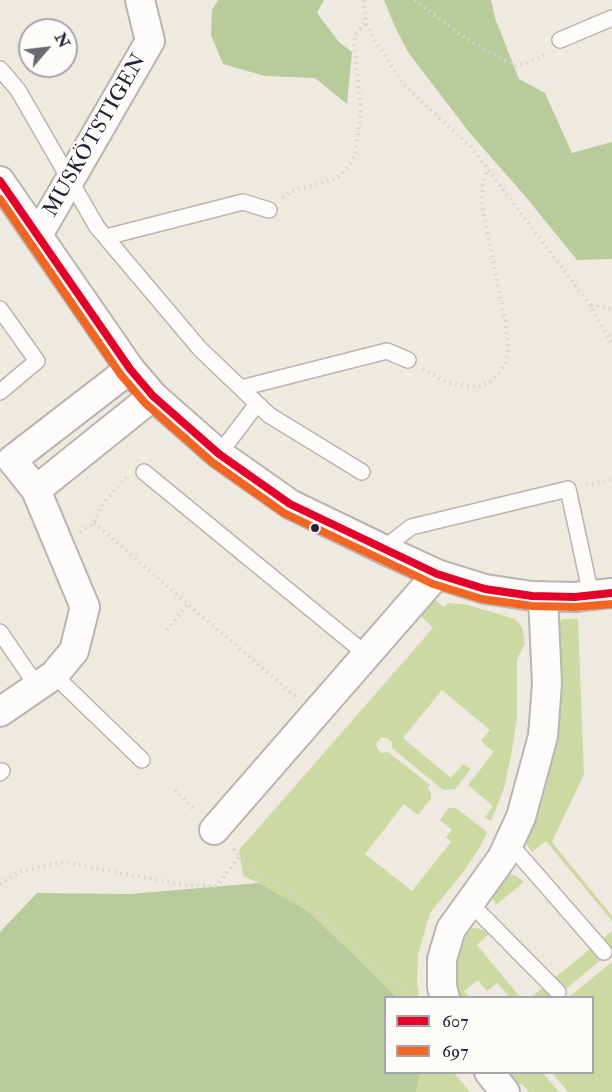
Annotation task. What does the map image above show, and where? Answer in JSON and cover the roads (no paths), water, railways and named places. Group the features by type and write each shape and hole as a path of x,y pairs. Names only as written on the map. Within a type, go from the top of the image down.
{"street":[{"name":"MUSKÖTSTIGEN","path":"38,235 150,41 140,0"},
{"path":"0,181 130,369 153,396 219,454 290,504 437,574 485,589 531,596 575,597 602,594"},
{"path":"0,712 46,681 74,651 85,607 59,544 12,460 130,369"},
{"path":"23,481 153,396"},
{"path":"214,830 437,574"},
{"path":"444,996 442,987 442,959 451,929 502,858 521,817 543,736 547,684 543,596"},
{"path":"491,1074 505,1092"}],"lane":[{"path":"560,40 612,18"},
{"path":"0,69 18,90 97,227 200,349 269,415 362,472"},
{"path":"106,237 243,202 269,210"},
{"path":"0,309 37,361 0,392"},
{"path":"241,388 387,351 408,360"},
{"path":"219,454 257,404"},
{"path":"144,472 367,655"},
{"path":"383,549 411,526 568,489 602,594"},
{"path":"0,632 46,681 142,760"},
{"path":"509,843 604,952"},
{"path":"470,903 558,992"}]}
